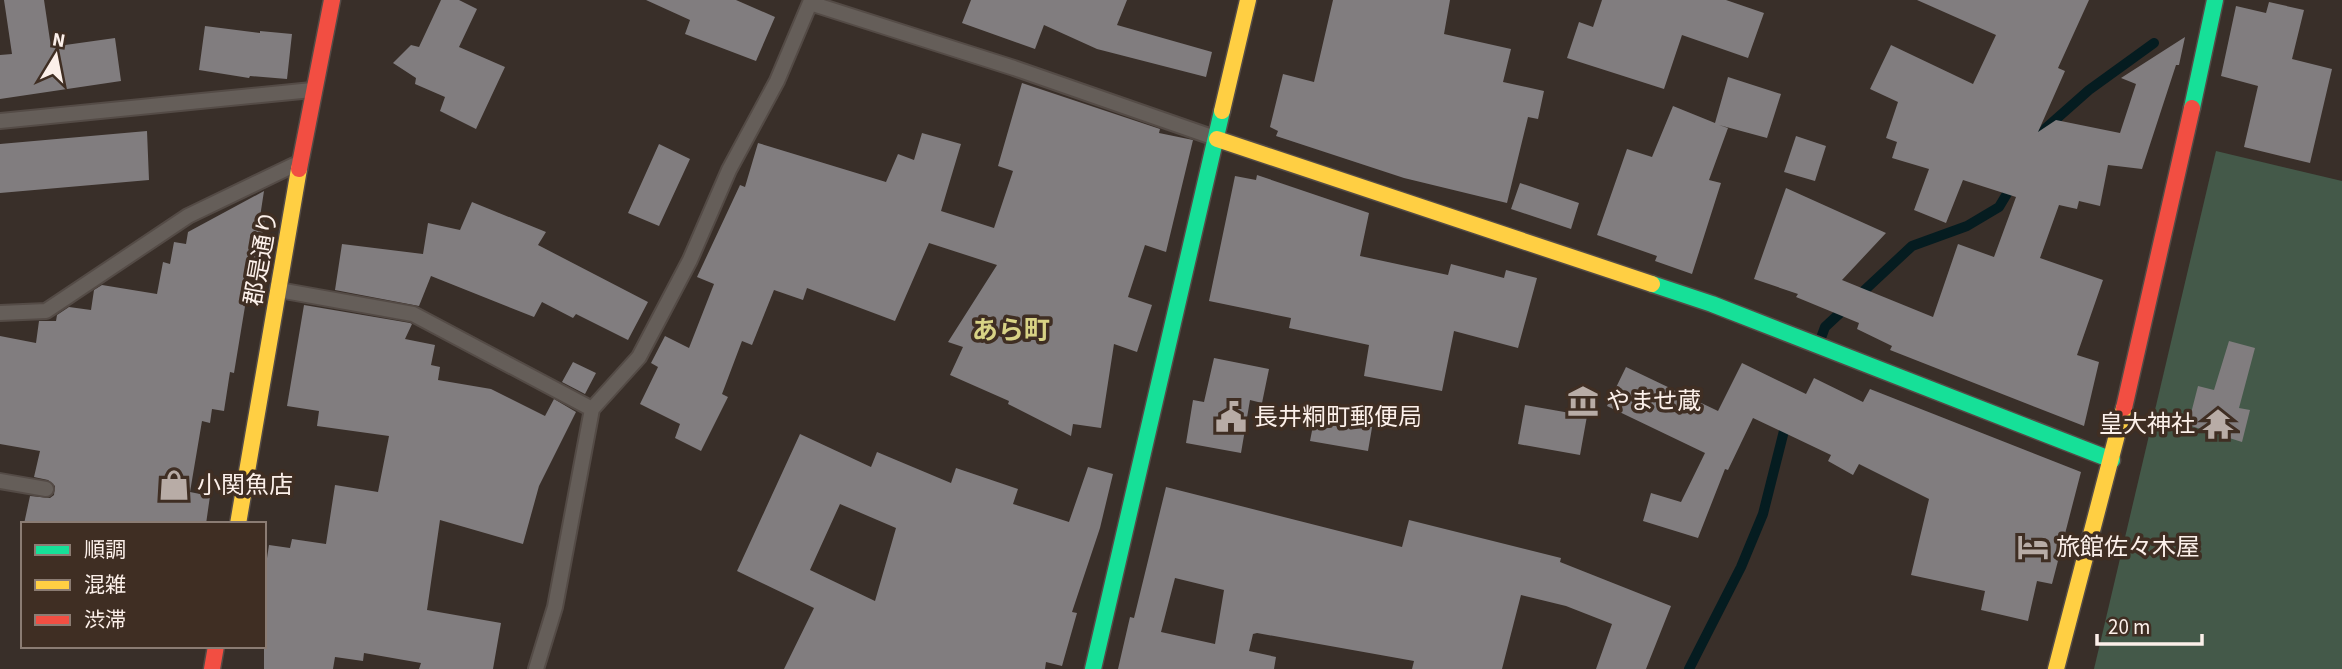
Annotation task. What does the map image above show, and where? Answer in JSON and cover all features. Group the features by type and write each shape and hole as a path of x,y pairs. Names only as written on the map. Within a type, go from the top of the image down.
{"street":[{"name":"郡是通り","path":"237,522 313,90 332,0"},
{"path":"1093,669 1248,0"},
{"path":"2056,669 2112,460 2215,0"},
{"path":"1217,139 1712,304 2112,460"},
{"path":"212,669 216,648"}],"lane":[{"path":"536,669 555,607 592,409 639,357 690,260 729,170 777,81 810,3 1014,68 1217,139"},
{"path":"0,121 313,90"},
{"path":"0,313 47,311 188,216 300,162"},
{"path":"278,290 413,314 592,409"},
{"path":"0,481 46,489"}],"green space":[{"path":"2216,151 2342,181 2342,669 2094,669"}],"building":[{"path":"4,0 44,0 51,47 115,38 121,81 0,99 0,55 12,54"},
{"path":"441,0 459,0 477,9 459,47 505,67 476,129 440,111 445,97 415,84 416,78 393,63 411,45 419,47"},
{"path":"646,0 736,0 775,17 756,61 685,34 690,20"},
{"path":"971,0 1127,0 1117,25 1212,52 1206,77 1097,49 1044,25 1035,49 962,23"},
{"path":"1333,0 1450,0 1444,34 1511,49 1503,82 1544,91 1538,119 1528,117 1507,203 1404,178 1276,136 1278,131 1270,127 1283,74 1314,82"},
{"path":"1602,0 1726,0 1764,13 1748,58 1682,35 1664,89 1567,58 1579,22 1593,27"},
{"path":"1917,0 2089,0 2058,68 2065,71 2038,132 2056,120 2120,133 2136,84 2121,78 2185,37 2179,65 2176,65 2142,169 2108,165 2100,206 2079,201 2077,209 2059,205 2040,258 2103,280 2077,355 2099,362 2084,426 1890,350 1892,346 1857,329 1859,323 1796,297 1798,294 1754,279 1786,188 1886,233 1842,280 1933,317 1958,244 1994,257 2016,197 1963,180 1946,223 1914,210 1929,169 1892,158 1897,142 1886,138 1898,102 1870,89 1891,45 1973,84 1996,35"},
{"path":"2269,2 2304,10 2292,59 2332,69 2310,163 2244,147 2258,86 2221,76 2236,6 2266,13"},
{"path":"205,26 292,34 287,79 249,78 199,70"},
{"path":"1728,77 1781,94 1767,138 1719,125 1728,128 1709,180 1721,183 1692,274 1655,261 1657,256 1597,235 1627,149 1652,157 1673,106 1715,123"},
{"path":"1022,83 1160,129 1159,133 1193,140 1166,252 1145,245 1128,297 1152,305 1137,352 1114,344 1101,428 1073,424 1071,436 1008,404 1009,401 950,375 963,347 948,342 997,265 929,243 895,321 807,288 803,300 774,290 752,345 742,341 722,394 728,397 701,451 675,438 680,424 640,404 658,367 651,363 665,336 689,348 714,284 697,277 740,185 745,187 758,143 886,182 898,154 914,160 922,133 961,144 941,211 994,228 1013,171 998,166"},
{"path":"147,131 149,180 0,193 0,144"},
{"path":"1796,136 1826,146 1815,181 1784,172"},
{"path":"659,144 690,159 659,226 628,213"},
{"path":"1257,175 1369,213 1360,256 1448,275 1451,264 1504,278 1506,270 1537,278 1518,348 1454,331 1442,391 1364,376 1369,345 1289,328 1291,318 1209,301 1235,176 1256,180"},
{"path":"1520,183 1579,203 1571,229 1511,209"},
{"path":"264,191 260,217 265,218 256,271 251,270 234,373 230,372 224,411 212,409 210,423 202,421 190,492 210,496 206,522 24,522 30,496 50,498 54,495 55,486 48,480 34,477 40,451 0,444 0,336 36,343 39,321 56,321 57,315 69,307 91,310 94,290 102,285 157,294 163,262 170,264 174,242 186,244 188,232"},
{"path":"472,202 546,232 538,245 648,302 628,340 576,314 573,318 542,302 534,317 431,276 419,306 335,290 342,244 423,254 428,223 460,230"},
{"path":"304,305 410,323 412,324 405,339 435,345 431,365 440,367 438,380 491,389 545,416 554,399 576,412 539,486 523,544 440,520 427,610 501,623 493,669 419,669 421,663 364,653 363,661 335,657 333,669 264,669 266,565 269,545 290,548 292,539 326,544 335,485 378,492 389,436 317,426 319,411 287,406"},
{"path":"2229,341 2255,348 2239,408 2250,410 2242,442 2188,425 2198,386 2214,390"},
{"path":"1214,358 1269,369 1262,403 1250,400 1241,453 1186,443 1193,400 1204,402"},
{"path":"573,362 596,373 585,394 562,382"},
{"path":"1742,363 1806,394 1814,378 1863,402 1870,389 2081,472 2052,584 2037,581 2028,621 1981,610 1985,591 1911,575 1929,499 1859,464 1853,475 1828,461 1831,455 1753,418 1728,470 1725,469 1698,538 1643,521 1651,493 1681,502 1705,453 1607,406 1626,367 1718,411"},
{"path":"1317,405 1374,416 1368,451 1310,441"},
{"path":"1525,405 1587,416 1580,455 1518,444"},
{"path":"800,434 871,467 877,452 951,483 956,468 1018,489 1013,504 1069,522 1088,467 1113,474 1100,528 1072,612 1077,613 1062,666 1046,662 1045,669 784,669 814,608 737,571","holes":["840,504 896,528 875,601 810,570"]},
{"path":"1166,487 1402,547 1409,520 1561,558 1560,562 1671,606 1646,669 1596,669 1612,624 1566,606 1521,595 1502,669 1412,669 1414,661 1257,633 1253,634 1249,651 1276,657 1274,669 1118,669 1130,617 1134,618","holes":["1175,578 1224,590 1215,644 1161,632"]}],"waterway":[{"path":"2042,134 2089,90 2154,43"},
{"path":"1821,338 1825,327 1912,246 1967,226 1999,207 2014,182"},
{"path":"1689,669 1741,567 1763,514 1787,419"}],"traffic: fast":[{"path":"2192,108 2215,0"},
{"path":"1093,669 1222,111"},
{"path":"1652,284 1712,304 2112,460"}],"traffic: slow":[{"path":"1222,111 1248,0"},
{"path":"1217,139 1652,284"},
{"path":"238,522 299,169"},
{"path":"2056,669 2124,408"}],"traffic: jam":[{"path":"299,169 332,0"},
{"path":"2124,408 2192,108"},
{"path":"212,669 216,648"}],"place":[{"name":"やませ蔵","path":"1583,401"},
{"name":"長井粡町郵便局","path":"1231,417"},
{"name":"皇大神社","path":"2218,424"},
{"name":"小関魚店","path":"174,485"},
{"name":"旅館佐々木屋","path":"2033,547"}],"district":[{"name":"あら町","path":"1011,330"}]}
